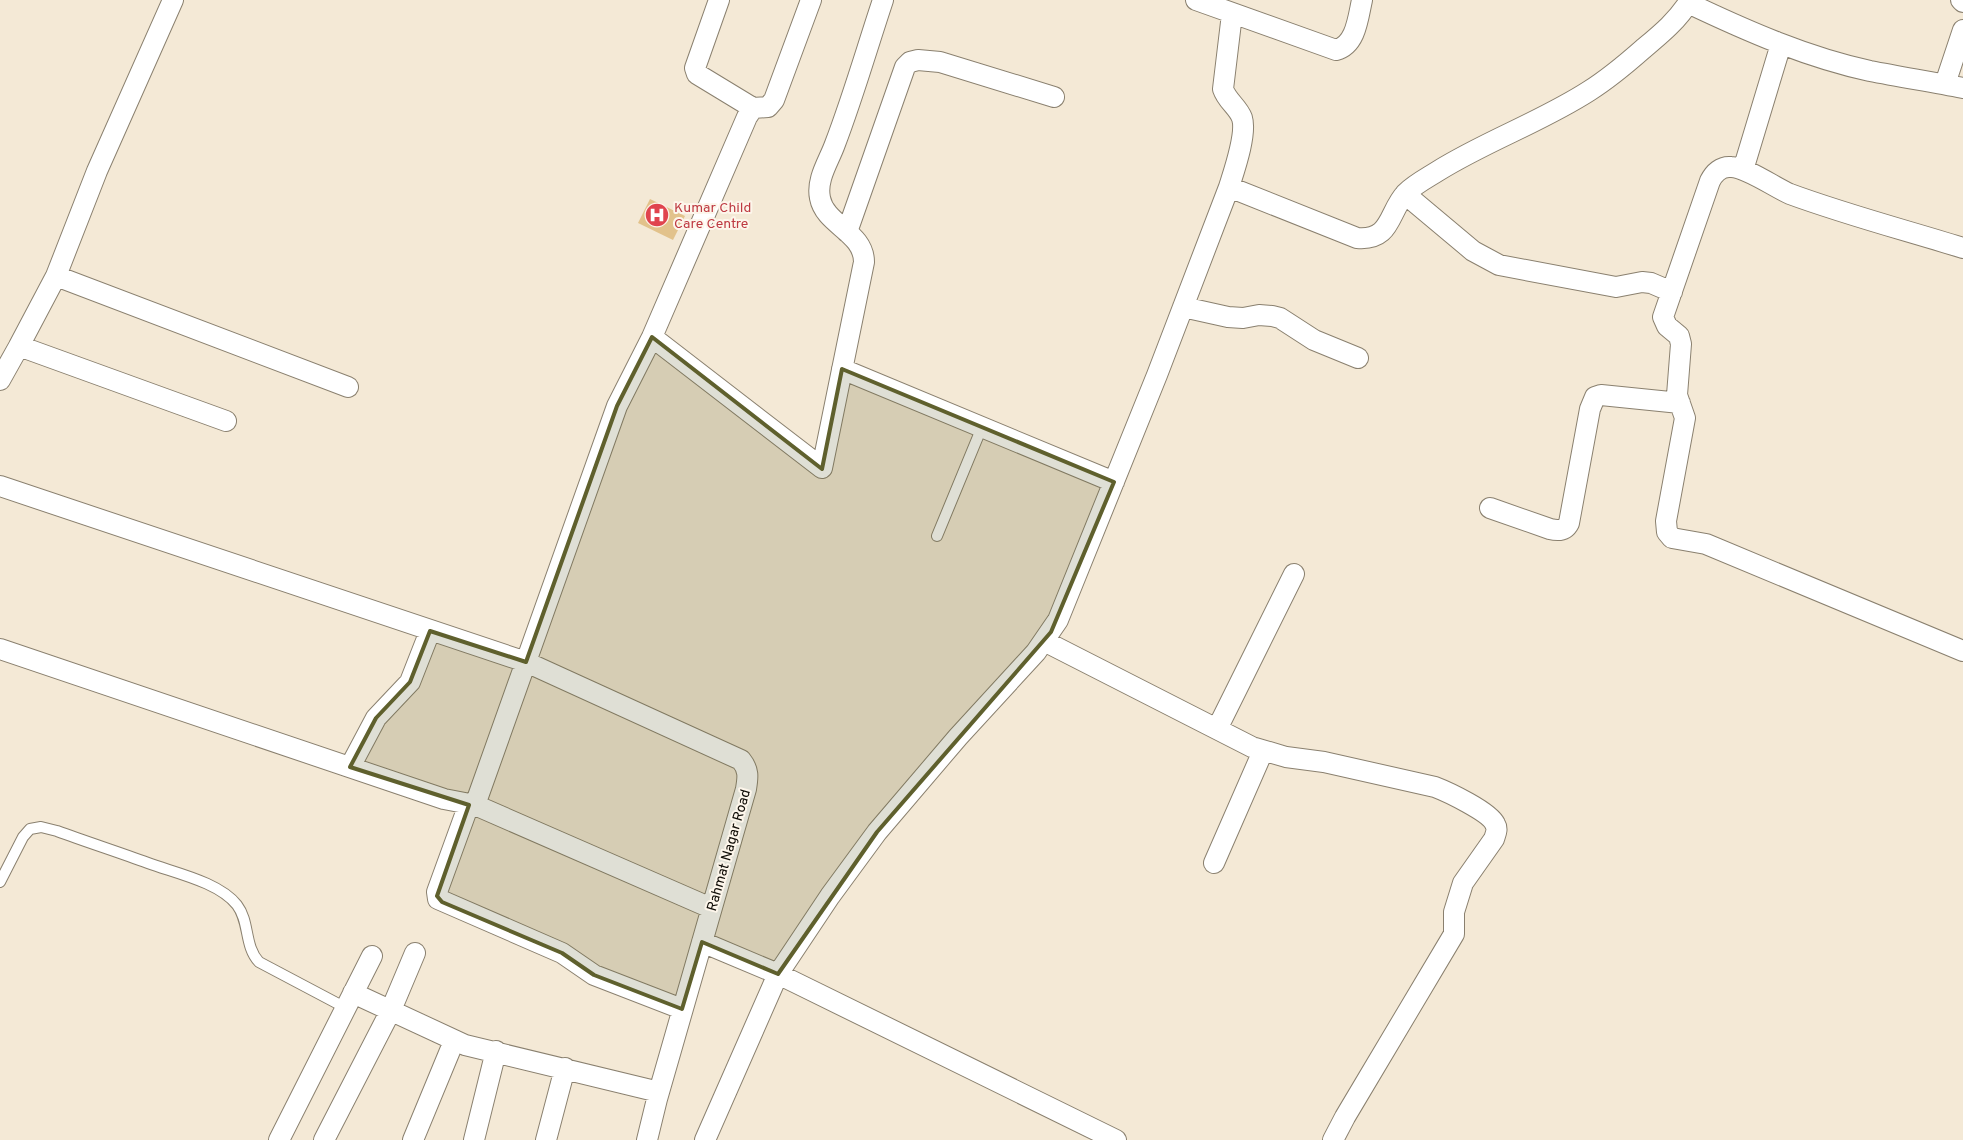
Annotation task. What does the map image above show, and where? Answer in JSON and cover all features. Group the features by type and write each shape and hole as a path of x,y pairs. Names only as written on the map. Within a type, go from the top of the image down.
{"street":[{"path":"0,380 56,276 104,155 173,0"},
{"path":"719,0 695,68 697,74 753,108 768,107 774,100 811,0"},
{"path":"652,336 822,468 864,262 864,254 861,247 825,211 819,196 820,182 835,145 883,0"},
{"path":"1196,0 1336,50 1344,48 1353,36 1362,0"},
{"path":"1229,187 1358,238 1376,237 1383,230 1405,194 1445,167 1589,91 1619,70 1671,25 1689,2 1758,36 1781,44 1870,71 1954,86 1963,30"},
{"path":"705,1140 778,974 850,867 877,832 958,737 1044,641 1058,620 1229,187 1242,130 1242,119 1226,97 1223,89 1232,14"},
{"path":"1743,170 1781,44"},
{"path":"847,232 905,67 910,62 918,60 940,62 1054,97"},
{"path":"682,1009 594,975 554,950 438,900 437,892 526,662 617,406 652,336 747,117 753,108"},
{"path":"1963,248 1816,203 1780,189 1743,170 1731,167 1722,168 1714,173 1710,181 1663,317 1667,326 1679,336 1681,344 1677,395 1685,418 1666,521 1667,532 1672,538 1706,544 1963,650"},
{"path":"1405,194 1473,251 1499,265 1616,287 1642,282 1652,283 1672,292"},
{"path":"56,276 348,387"},
{"path":"1183,306 1228,317 1243,318 1259,315 1280,318 1314,340 1358,358"},
{"path":"19,346 226,421"},
{"path":"842,369 1114,482"},
{"path":"1490,508 1550,530 1558,531 1564,529 1569,523 1590,408 1595,398 1601,395 1680,404"},
{"path":"0,486 526,662"},
{"path":"1217,729 1294,574"},
{"path":"350,768 376,718 410,682 430,631"},
{"path":"1044,641 1252,747 1286,757 1324,762 1435,787 1450,793 1492,819 1497,831 1494,839 1463,883 1454,912 1454,934 1333,1140"},
{"path":"0,649 444,799 472,804 711,908"},
{"name":"Rahmat Nagar Road","path":"526,662 734,756 747,767 746,789 682,1009 647,1140"},
{"path":"1214,863 1263,751"},
{"path":"702,942 778,974 1116,1140"},
{"path":"324,1140 390,1010 415,953"},
{"path":"279,1140 372,956"},
{"path":"350,1000 390,1010 465,1045 659,1092"},
{"path":"413,1140 454,1041"},
{"path":"474,1140 496,1051"},
{"path":"546,1140 564,1068"}],"lane":[{"path":"937,536 982,428"},
{"path":"0,882 23,837 30,829 41,828 66,834 211,885 238,906 243,918 249,946 259,962 350,1000"}],"highlighted area":[{"path":"652,337 822,469 842,369 1114,482 1051,632 877,832 778,974 702,942 682,1009 594,975 562,953 442,902 437,896 469,805 350,767 376,718 410,682 430,631 526,662 617,406"}],"building":[{"path":"650,199 685,216 673,240 638,223"}],"place":[{"name":"Kumar Child Care Centre","path":"657,215"}]}
